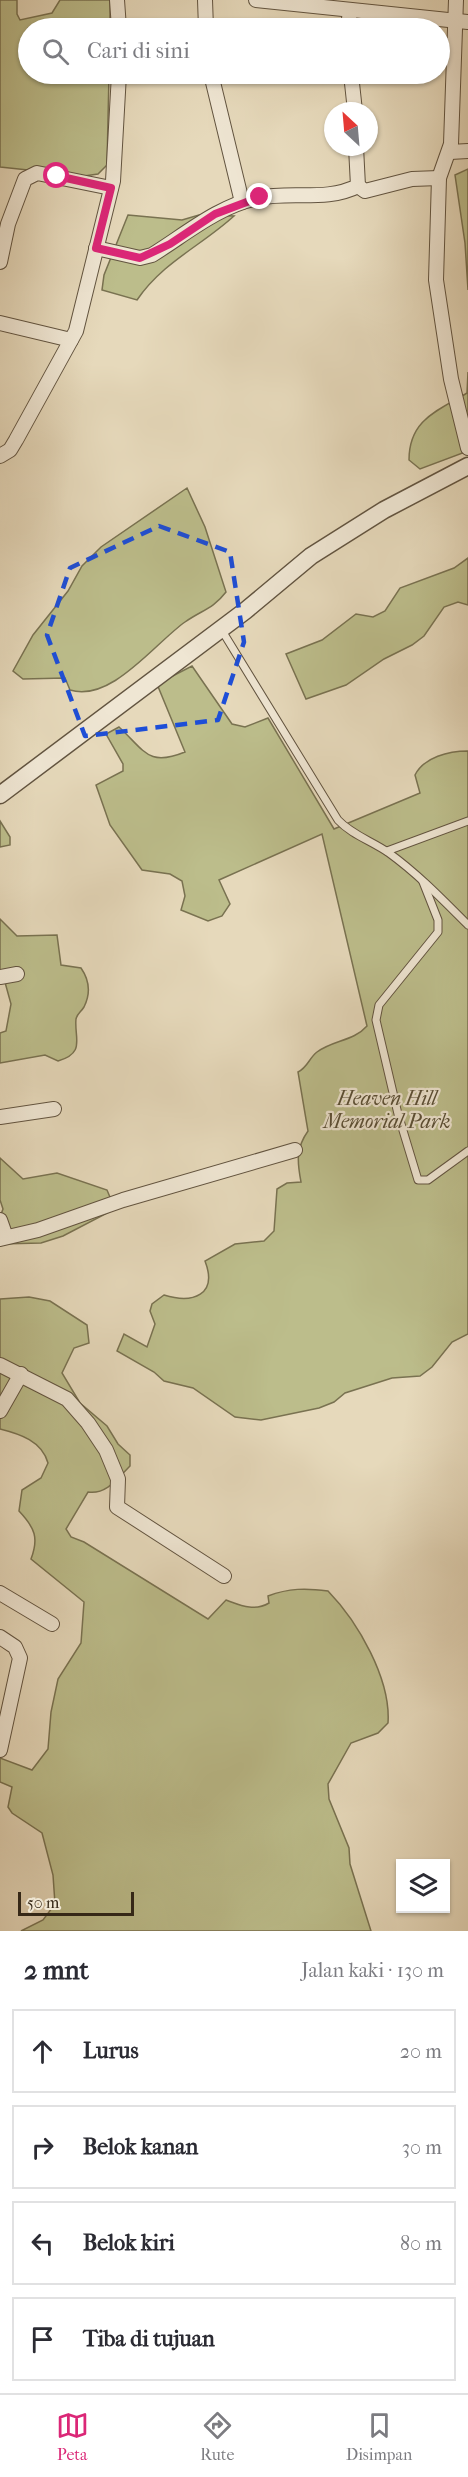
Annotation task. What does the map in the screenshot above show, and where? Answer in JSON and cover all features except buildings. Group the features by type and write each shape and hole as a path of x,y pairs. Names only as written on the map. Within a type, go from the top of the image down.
{"street":[{"path":"117,0 118,18"},
{"path":"205,0 206,18"},
{"path":"256,0 306,3 431,18"},
{"path":"456,0 461,21 450,152 439,178 436,280 450,379 468,448"},
{"path":"349,18 350,10"},
{"path":"0,456 10,450 76,331 111,188 118,84"},
{"path":"213,84 242,202"},
{"path":"352,84 354,102"},
{"path":"450,152 468,151"},
{"path":"356,156 358,186"},
{"path":"0,262 8,224 24,179 37,174 47,175 111,188"},
{"path":"358,186 365,190 412,179 439,178"},
{"path":"96,248 140,258 170,244 215,214 242,202 260,197 336,195 358,186"},
{"path":"0,322 71,340"},
{"path":"0,795 221,629 311,556 384,510 468,466"},
{"path":"0,977 17,974"},
{"path":"0,1117 54,1109"},
{"path":"0,1220 3,1238 295,1150"},
{"path":"0,1365 67,1399 88,1423 106,1450 118,1479 117,1507 224,1576"},
{"path":"0,1411 21,1374"},
{"path":"0,1593 51,1624"},
{"path":"0,1636 15,1647 20,1658 0,1750"}],"lane":[{"path":"221,629 338,820 346,829 387,851 423,879 468,925"},
{"path":"387,851 468,821"},
{"path":"423,879 438,920 438,932 379,1005 376,1020 398,1114 417,1180 428,1180 468,1151"}],"highlighted area":[{"path":"159,526 230,552 244,642 218,720 85,736 47,635 70,568"}],"green space":[{"path":"0,0 17,0 18,84 109,84 107,165 98,174 84,176 0,167"},
{"path":"60,0 110,0 110,18 29,18 52,13"},
{"path":"468,169 468,290 465,243 455,175"},
{"path":"128,215 182,220 199,215 234,216 158,275 137,300 102,290 104,275"},
{"path":"468,372 468,451 420,469 409,460 414,435 427,418 467,393"},
{"path":"187,488 205,527 226,592 221,598 173,631 132,669 101,688 85,692 70,690 65,678 23,679 13,671 33,635 68,591 82,566 101,547"},
{"path":"468,558 468,605 458,602 444,607 424,636 412,645 384,659 346,685 306,699 286,654 322,640 356,614 373,617 385,611 400,588 454,568"},
{"name":"Heaven Hill Memorial Park","path":"192,666 232,724 245,727 268,718 334,829 420,793 415,775 424,764 438,756 468,751 468,1334 452,1342 432,1367 420,1376 392,1378 345,1393 334,1402 319,1408 261,1420 235,1417 193,1388 164,1381 154,1372 117,1351 124,1334 147,1347 155,1324 150,1311 152,1304 164,1295 175,1298 193,1297 205,1289 208,1273 205,1261 235,1244 264,1241 274,1231 277,1189 287,1183 301,1182 298,1155 301,1143 308,1131 298,1072 323,1048 356,1035 367,1026 322,834 219,880 230,904 222,916 208,921 181,910 185,896 182,881 170,874 142,870 110,825 96,785 123,771 123,764 106,734 119,727 148,754 155,757 163,758 185,752 157,684"},
{"path":"0,821 10,837 10,845 0,847"},
{"path":"0,919 17,936 57,935 61,965 81,968 84,973 88,982 88,997 76,1019 77,1044 67,1058 58,1061 45,1055 0,1063 0,1033 6,1031 11,1004 3,975 0,975"},
{"path":"0,1158 23,1179 57,1173 107,1190 115,1209 63,1236 41,1243 0,1244 0,1217 3,1209 0,1200"},
{"path":"29,1297 50,1301 87,1325 89,1343 74,1348 62,1373 80,1403 107,1426 118,1444 130,1455 130,1466 116,1480 100,1491 88,1492 66,1529 71,1537 84,1542 208,1619 226,1600 247,1607 258,1607 269,1603 268,1596 283,1591 305,1589 328,1591 361,1635 384,1688 388,1706 388,1723 378,1733 351,1743 328,1784 329,1799 349,1848 350,1864 371,1931 21,1931 43,1920 55,1904 53,1875 42,1833 12,1813 8,1807 12,1787 0,1782 0,1758 32,1770 48,1749 51,1712 58,1679 81,1643 84,1602 31,1559 35,1545 34,1534 29,1523 19,1511 22,1490 41,1478 48,1463 45,1455 29,1440 0,1429 0,1299"}],"route":[{"path":"57,176 111,188 96,248 140,258 152,255 215,214 236,204 260,197"}]}
